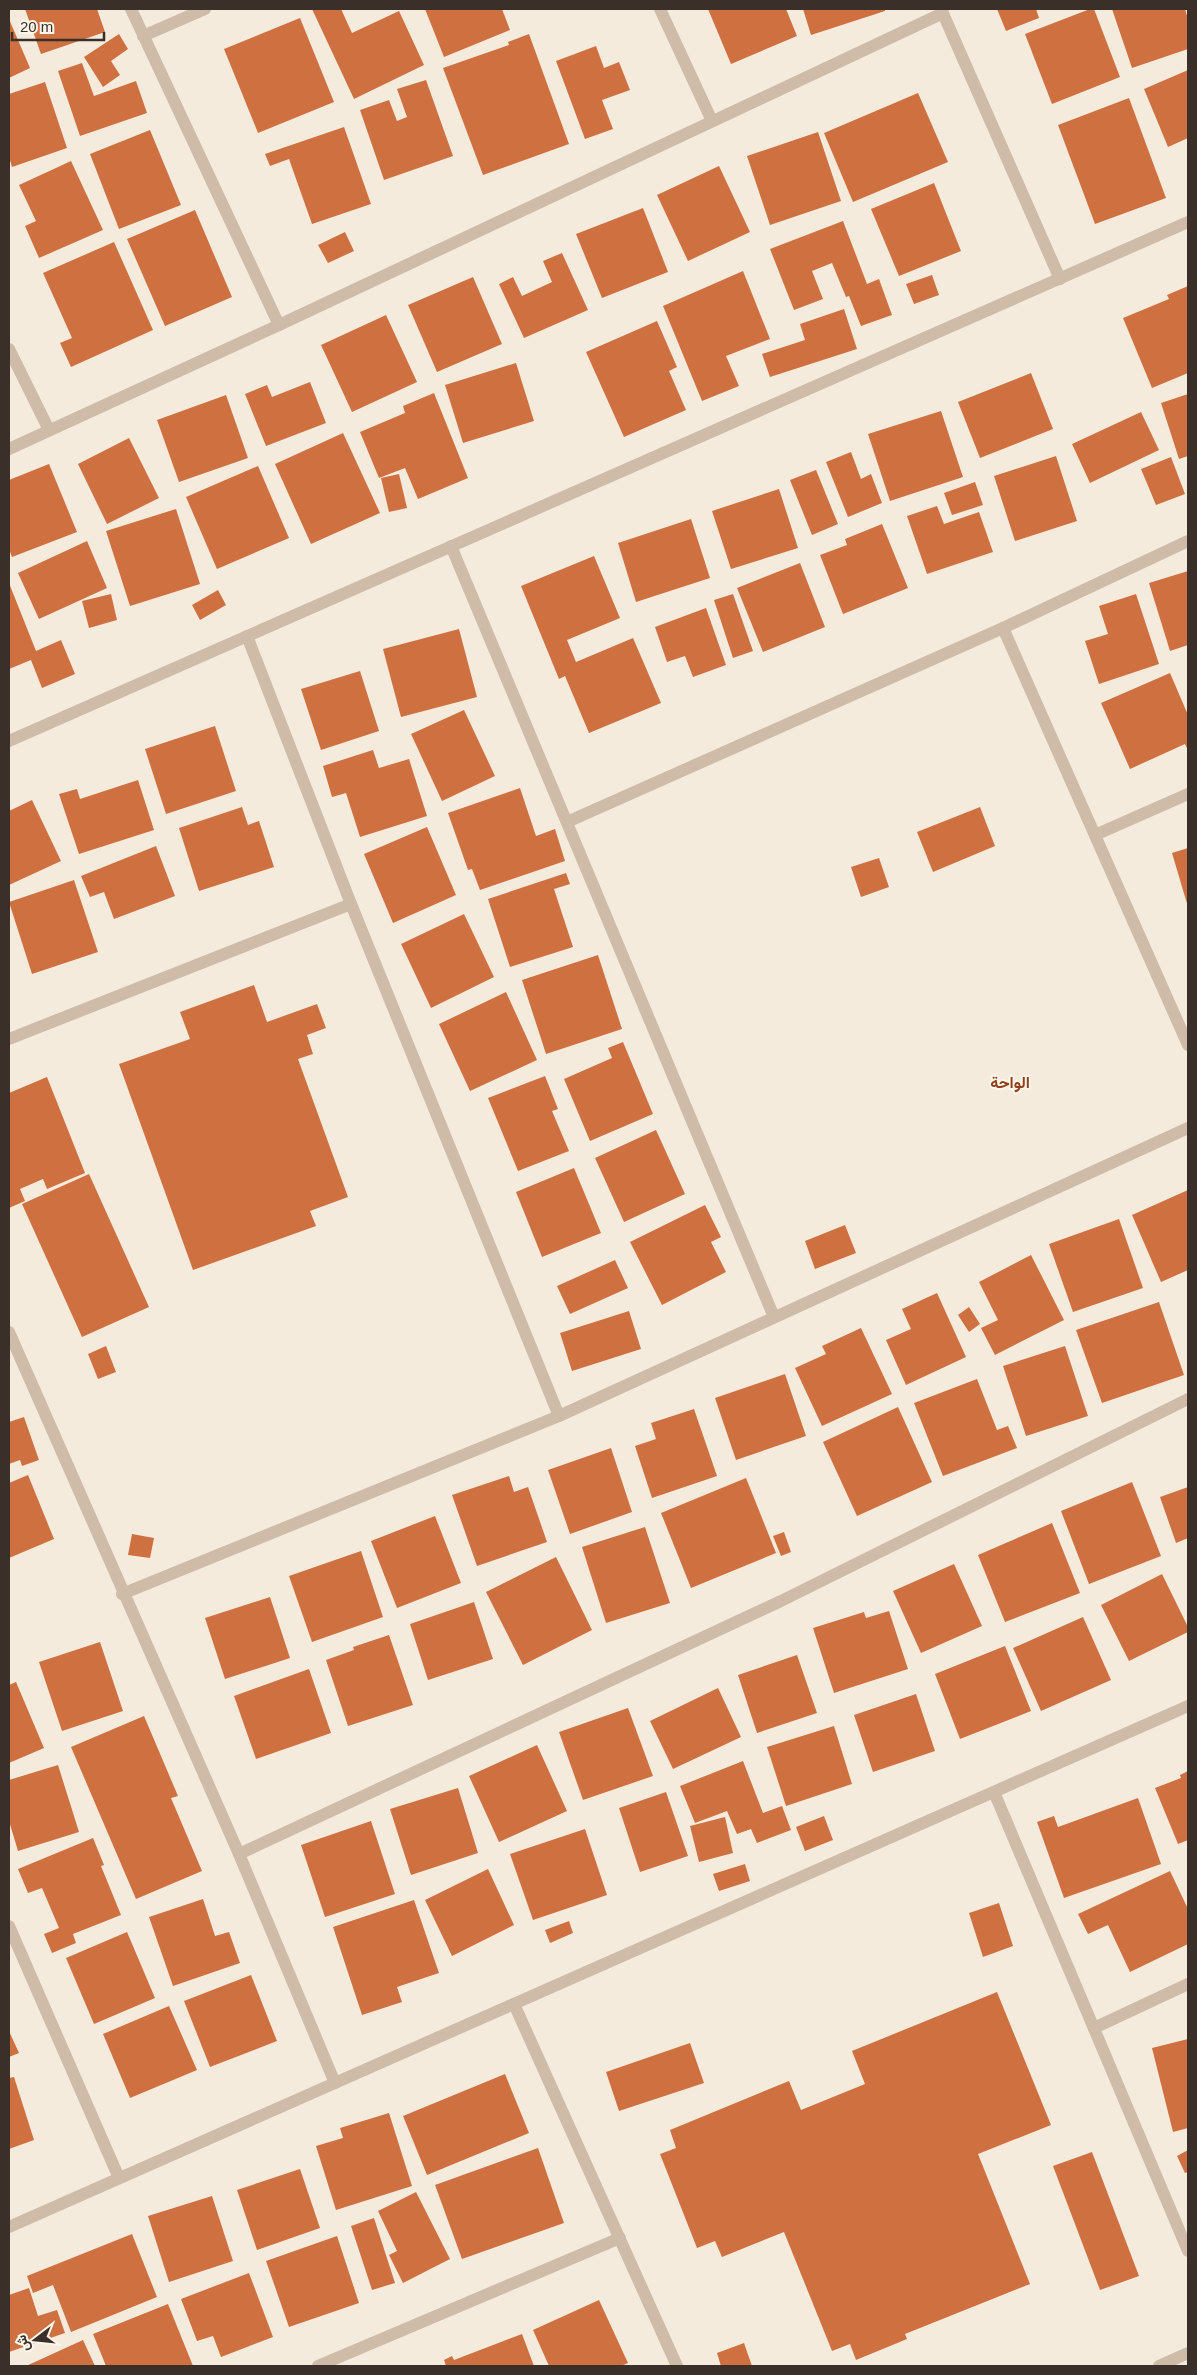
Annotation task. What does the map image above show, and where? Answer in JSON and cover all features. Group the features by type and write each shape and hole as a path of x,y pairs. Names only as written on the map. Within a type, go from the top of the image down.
{"street":[{"path":"131,9 279,325"},
{"path":"143,36 204,9"},
{"path":"660,9 712,121"},
{"path":"9,448 279,325 942,11 1060,279"},
{"path":"9,741 1188,222"},
{"path":"9,349 49,430"},
{"path":"567,822 1003,628 1188,541"},
{"path":"451,546 774,1317"},
{"path":"1003,628 1188,1046"},
{"path":"247,636 351,904 559,1416"},
{"path":"1095,835 1188,794"},
{"path":"9,1039 351,904"},
{"path":"122,1594 559,1416 1188,1128"},
{"path":"9,1332 122,1594 239,1854 335,2083"},
{"path":"239,1854 781,1601 1188,1399"},
{"path":"9,2227 1188,1706"},
{"path":"994,1792 1188,2251"},
{"path":"9,1926 119,2178"},
{"path":"1094,2028 1188,1984"},
{"path":"514,2004 677,2366"},
{"path":"318,2366 620,2238"},
{"path":"1159,2366 1188,2353"}],"building":[{"path":"25,9 97,9 105,32 41,54"},
{"path":"312,9 341,9 352,33 399,11 424,65 354,99"},
{"path":"425,9 502,9 510,30 444,57"},
{"path":"708,9 786,9 797,36 731,64"},
{"path":"803,9 885,9 885,11 811,35"},
{"path":"997,9 1036,9 1039,18 1006,31"},
{"path":"1094,9 1120,77 1052,104 1025,34"},
{"path":"1112,9 1185,9 1188,19 1188,49 1132,68"},
{"path":"300,18 334,102 258,133 224,49"},
{"path":"9,19 30,68 9,78"},
{"path":"119,34 128,49 111,61 120,75 103,87 84,57"},
{"path":"529,34 569,144 483,175 443,68 509,45 508,42"},
{"path":"596,46 604,68 619,62 630,90 602,100 613,129 585,139 556,61"},
{"path":"82,63 94,96 136,81 147,113 80,136 58,71"},
{"path":"1188,70 1188,138 1168,147 1144,89"},
{"path":"426,80 453,156 384,180 360,110 389,100 397,121 407,117 397,89"},
{"path":"45,82 67,148 12,167 9,157 9,94"},
{"path":"918,93 948,162 853,202 824,133"},
{"path":"1129,98 1166,198 1095,224 1058,125"},
{"path":"344,127 371,204 312,224 289,159 270,166 265,154"},
{"path":"150,130 181,205 119,229 90,154"},
{"path":"818,132 841,201 770,225 747,156"},
{"path":"71,161 103,230 39,258 25,226 36,221 19,185"},
{"path":"719,166 750,232 688,261 657,195"},
{"path":"934,183 961,251 899,276 871,209"},
{"path":"643,208 668,272 602,298 576,234"},
{"path":"195,210 232,297 165,326 127,239"},
{"path":"843,221 867,284 879,279 892,315 861,326 849,296 846,297 832,263 812,271 823,299 794,310 770,249"},
{"path":"345,232 354,251 328,263 318,245"},
{"path":"114,242 153,330 71,367 60,343 72,338 43,273"},
{"path":"562,253 588,310 524,338 499,284 513,277 522,296 552,282 543,261"},
{"path":"743,271 770,339 726,356 739,386 702,401 663,306"},
{"path":"932,275 939,295 914,304 906,284"},
{"path":"473,277 502,344 437,372 408,305"},
{"path":"1188,286 1188,373 1152,388 1123,318 1169,299 1167,295"},
{"path":"844,309 857,349 770,377 762,354 805,340 800,324"},
{"path":"386,315 417,382 352,412 321,345"},
{"path":"657,321 677,367 669,371 686,410 624,437 586,352"},
{"path":"516,363 534,421 463,443 445,385"},
{"path":"1031,373 1053,429 980,458 958,402"},
{"path":"310,382 326,423 266,446 245,394 267,385 272,397"},
{"path":"434,393 468,478 418,499 405,468 379,478 360,432 405,413 403,406"},
{"path":"1188,394 1188,456 1179,459 1161,403"},
{"path":"226,395 248,458 179,482 157,420"},
{"path":"941,411 963,477 890,501 868,434"},
{"path":"1141,412 1159,450 1090,483 1072,444"},
{"path":"343,433 380,513 311,544 275,464"},
{"path":"129,438 159,498 107,524 78,464"},
{"path":"851,452 861,479 871,474 882,503 848,517 826,462"},
{"path":"1056,456 1077,521 1015,541 994,476"},
{"path":"1171,457 1185,494 1156,505 1141,469"},
{"path":"49,464 77,532 12,557 9,549 9,480"},
{"path":"258,466 289,538 217,569 186,497"},
{"path":"816,470 838,524 812,535 790,480"},
{"path":"399,474 407,508 389,512 381,478"},
{"path":"975,482 983,505 952,515 944,493"},
{"path":"779,489 798,548 731,569 712,511"},
{"path":"937,506 944,524 979,512 993,552 927,574 907,516"},
{"path":"176,509 200,584 130,606 106,531"},
{"path":"691,519 710,578 636,602 618,543"},
{"path":"882,524 908,588 843,614 820,555 847,545 845,539"},
{"path":"87,541 107,588 39,619 18,573"},
{"path":"594,556 620,618 567,640 576,662 633,638 661,703 589,733 565,676 559,679 521,586"},
{"path":"800,563 825,627 763,652 737,588"},
{"path":"1188,571 1188,645 1170,651 1149,583"},
{"path":"9,583 36,651 61,640 75,674 42,688 31,660 9,669"},
{"path":"218,590 226,605 200,620 192,605"},
{"path":"111,594 117,620 89,628 82,601"},
{"path":"733,594 753,651 733,658 714,600"},
{"path":"1136,594 1159,664 1099,684 1085,641 1108,634 1099,606"},
{"path":"706,608 726,665 693,677 685,656 667,662 655,627"},
{"path":"459,629 477,697 401,717 383,649"},
{"path":"360,671 379,731 321,750 301,689"},
{"path":"1170,673 1188,715 1188,750 1185,744 1130,769 1101,703"},
{"path":"464,710 495,776 442,801 411,734"},
{"path":"215,726 236,791 166,814 145,749"},
{"path":"373,750 379,768 409,759 427,816 360,837 346,793 332,797 323,766"},
{"path":"138,780 154,830 79,854 59,794 77,789 80,799"},
{"path":"520,788 536,836 555,829 565,861 480,890 472,869 468,870 448,813"},
{"path":"32,800 61,861 9,885 9,811"},
{"path":"242,807 248,825 259,821 274,867 199,891 179,828"},
{"path":"980,807 995,846 933,872 917,832"},
{"path":"427,827 456,895 393,923 364,854"},
{"path":"156,846 175,896 114,919 104,892 90,897 81,876"},
{"path":"1188,848 1188,907 1172,853"},
{"path":"879,858 889,887 861,897 851,867"},
{"path":"566,873 570,884 554,889 573,947 510,967 488,899"},
{"path":"74,880 98,952 32,974 9,902"},
{"path":"464,914 494,977 431,1008 401,944"},
{"path":"598,955 622,1029 546,1054 522,980"},
{"path":"254,985 267,1022 317,1004 326,1028 307,1035 313,1054 298,1059 348,1197 310,1211 316,1226 193,1270 119,1064 190,1039 180,1012"},
{"path":"506,992 537,1060 470,1091 439,1024"},
{"path":"623,1042 653,1114 590,1141 564,1079 612,1058 608,1048"},
{"path":"545,1076 558,1109 552,1111 569,1151 518,1171 488,1098"},
{"path":"47,1077 85,1173 47,1189 43,1179 20,1189 25,1201 9,1208 9,1093"},
{"path":"656,1130 685,1194 624,1222 595,1158"},
{"path":"574,1168 601,1233 542,1257 516,1192"},
{"path":"89,1174 149,1307 82,1337 22,1204"},
{"path":"1188,1190 1188,1270 1161,1282 1132,1215"},
{"path":"705,1205 721,1237 711,1242 726,1272 662,1305 630,1242"},
{"path":"1119,1219 1143,1288 1073,1312 1049,1244"},
{"path":"845,1225 856,1253 815,1269 805,1241"},
{"path":"1031,1255 1064,1320 995,1355 981,1328 998,1320 979,1282"},
{"path":"615,1260 628,1288 570,1314 557,1286"},
{"path":"937,1293 966,1357 906,1385 886,1340 911,1329 902,1309"},
{"path":"1159,1302 1184,1375 1102,1403 1076,1330"},
{"path":"969,1307 980,1324 969,1332 958,1315"},
{"path":"629,1311 641,1349 572,1371 560,1333"},
{"path":"861,1328 892,1394 822,1426 795,1368 826,1354 822,1346"},
{"path":"106,1346 116,1372 98,1379 88,1354"},
{"path":"1065,1346 1088,1416 1026,1436 1003,1366"},
{"path":"785,1374 806,1436 736,1460 715,1398"},
{"path":"977,1379 997,1430 1008,1426 1017,1448 943,1476 914,1403"},
{"path":"898,1407 932,1482 857,1516 823,1442"},
{"path":"694,1409 717,1476 652,1498 635,1446 656,1439 651,1423"},
{"path":"24,1417 39,1460 22,1466 20,1460 9,1464 9,1422"},
{"path":"611,1448 632,1512 570,1534 548,1470"},
{"path":"28,1475 54,1539 9,1558 9,1483"},
{"path":"509,1476 514,1492 528,1487 547,1542 477,1566 452,1495"},
{"path":"746,1478 776,1553 691,1588 661,1513"},
{"path":"1132,1482 1161,1556 1089,1584 1061,1511"},
{"path":"1188,1487 1188,1538 1176,1543 1160,1497"},
{"path":"435,1516 461,1583 397,1608 371,1541"},
{"path":"1052,1523 1080,1593 1005,1622 978,1555"},
{"path":"645,1527 670,1603 606,1623 582,1547"},
{"path":"784,1532 791,1552 781,1556 773,1536"},
{"path":"132,1534 154,1538 150,1558 128,1555"},
{"path":"361,1551 383,1617 312,1642 289,1576"},
{"path":"556,1557 592,1630 523,1665 486,1592"},
{"path":"954,1564 982,1626 921,1653 893,1591"},
{"path":"1162,1574 1188,1627 1188,1632 1129,1661 1101,1605"},
{"path":"270,1597 290,1658 225,1679 205,1618"},
{"path":"474,1602 493,1659 428,1680 410,1624"},
{"path":"889,1611 908,1669 834,1693 813,1628 864,1612 866,1618"},
{"path":"1083,1617 1111,1680 1041,1711 1013,1648"},
{"path":"389,1635 413,1705 348,1726 326,1660 354,1650 353,1647"},
{"path":"100,1642 123,1711 62,1731 39,1662"},
{"path":"1005,1646 1031,1711 960,1739 935,1674"},
{"path":"797,1655 817,1713 757,1733 738,1675"},
{"path":"309,1669 331,1733 256,1759 234,1696"},
{"path":"16,1682 44,1748 9,1763 9,1685"},
{"path":"718,1688 741,1737 673,1769 650,1721"},
{"path":"916,1694 935,1751 873,1772 854,1715"},
{"path":"628,1708 653,1776 583,1800 559,1732"},
{"path":"144,1716 178,1796 171,1798 202,1871 136,1899 71,1747"},
{"path":"834,1726 852,1784 786,1806 767,1747"},
{"path":"537,1745 567,1811 499,1842 469,1776"},
{"path":"743,1761 763,1813 782,1806 791,1830 757,1843 751,1829 737,1834 727,1811 695,1823 680,1786"},
{"path":"58,1765 79,1832 18,1851 9,1821 9,1780"},
{"path":"1188,1771 1188,1840 1178,1844 1155,1788 1181,1778 1180,1775"},
{"path":"458,1788 478,1853 411,1875 390,1809"},
{"path":"666,1792 688,1856 640,1872 619,1808"},
{"path":"1138,1798 1161,1864 1064,1898 1037,1822 1054,1816 1058,1827"},
{"path":"824,1816 833,1840 805,1851 796,1827"},
{"path":"725,1817 733,1853 699,1862 690,1826"},
{"path":"371,1821 395,1894 325,1917 301,1845"},
{"path":"585,1829 607,1895 533,1920 510,1854"},
{"path":"93,1838 104,1865 101,1866 121,1915 73,1934 76,1943 52,1953 44,1934 59,1928 42,1888 28,1893 18,1869"},
{"path":"745,1864 750,1881 719,1891 713,1874"},
{"path":"488,1869 514,1925 452,1956 425,1900"},
{"path":"1170,1871 1188,1909 1188,1944 1130,1972 1108,1925 1088,1934 1078,1914"},
{"path":"203,1899 215,1936 229,1932 240,1963 173,1986 149,1917"},
{"path":"414,1900 439,1973 397,1987 402,2002 362,2015 333,1927"},
{"path":"999,1903 1013,1946 983,1957 969,1913"},
{"path":"569,1921 573,1933 550,1943 545,1930"},
{"path":"127,1932 155,1998 94,2024 66,1958"},
{"path":"251,1975 277,2041 210,2067 184,2001"},
{"path":"997,1992 1051,2125 978,2154 1030,2284 905,2334 907,2339 856,2360 850,2344 832,2351 784,2232 722,2257 715,2241 697,2248 660,2154 676,2148 670,2130 789,2081 801,2110 865,2084 852,2051"},
{"path":"169,2006 197,2070 130,2098 103,2034"},
{"path":"9,2031 19,2053 9,2057"},
{"path":"1188,2039 1188,2128 1173,2132 1152,2048"},
{"path":"690,2043 704,2083 619,2111 606,2072"},
{"path":"505,2074 529,2133 427,2175 403,2116"},
{"path":"14,2077 34,2140 9,2149 9,2078"},
{"path":"389,2113 412,2186 336,2210 316,2146 343,2138 340,2128"},
{"path":"538,2148 564,2223 462,2259 435,2185"},
{"path":"1188,2150 1188,2172 1185,2173 1177,2156"},
{"path":"1092,2152 1139,2276 1100,2290 1053,2166"},
{"path":"300,2169 320,2228 257,2250 237,2190"},
{"path":"416,2192 450,2259 403,2283 389,2255 397,2251 378,2211"},
{"path":"212,2196 233,2261 169,2282 148,2216"},
{"path":"374,2218 395,2283 372,2290 351,2226"},
{"path":"132,2234 157,2297 71,2332 53,2285 33,2293 27,2276"},
{"path":"337,2236 359,2303 289,2327 266,2261"},
{"path":"249,2273 273,2337 221,2357 213,2336 197,2341 181,2299"},
{"path":"29,2288 38,2316 57,2310 65,2333 9,2352 9,2295"},
{"path":"599,2300 628,2363 621,2366 549,2366 533,2330"},
{"path":"168,2304 193,2366 106,2366 93,2334"},
{"path":"522,2334 534,2366 446,2366 444,2360 452,2356 454,2360"},
{"path":"83,2340 95,2366 26,2366"},
{"path":"744,2343 752,2366 721,2366 717,2353"}],"district":[{"name":"الواحة","path":"1010,1082"}]}
